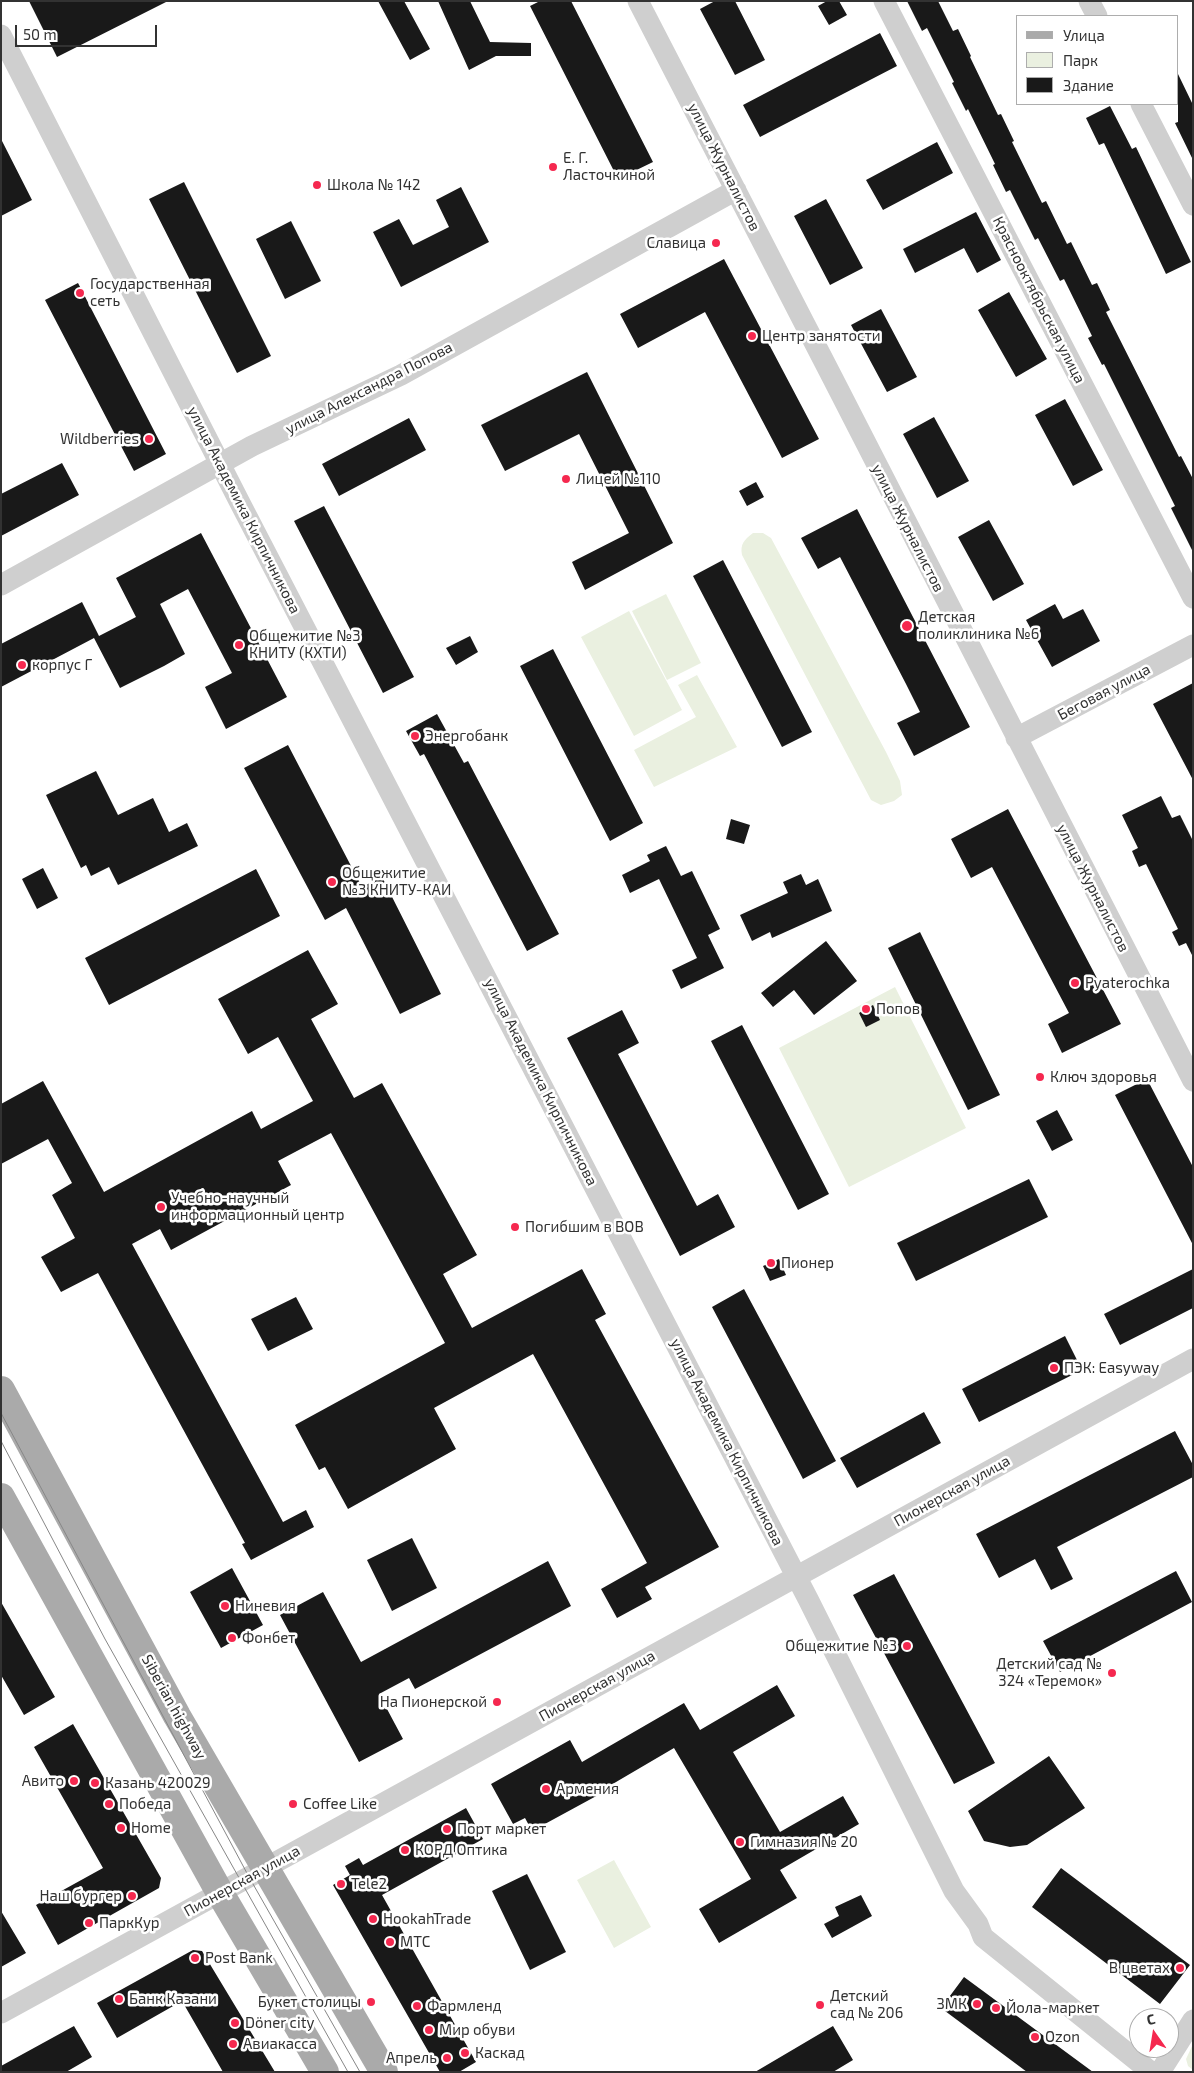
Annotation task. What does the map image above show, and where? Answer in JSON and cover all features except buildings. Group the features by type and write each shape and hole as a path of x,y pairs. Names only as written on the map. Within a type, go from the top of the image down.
{"main road":[{"name":"Siberian highway","path":"1,1390 177,1716 384,2072"},
{"path":"1,1497 220,1893 325,2072"}],"street":[{"name":"улица Журналистов","path":"638,1 1193,1081"},
{"name":"Краснооктябрьская улица","path":"884,1 1193,598"},
{"path":"1089,1 1096,15"},
{"name":"улица Академика Кирпичникова","path":"1,35 220,464 796,1577 954,1892 978,1924 984,1937 1151,2072"},
{"path":"1142,105 1193,205"},
{"name":"улица Александра Попова","path":"1,585 252,446 401,375 736,190"},
{"name":"Беговая улица","path":"1016,738 1193,645"},
{"name":"Пионерская улица","path":"1,2013 1193,1359"},
{"path":"1160,2072 1193,2020"}],"green space":[{"path":"753,533 763,533 771,538 886,752 900,781 902,795 894,801 881,805 871,800 742,555 743,542"},
{"path":"666,594 701,663 667,680 632,611"},
{"path":"629,611 682,710 634,736 581,637"},
{"path":"697,675 737,747 654,787 634,750 696,717 678,685"},
{"path":"895,987 966,1128 849,1187 779,1048"},
{"path":"614,1860 651,1927 614,1948 577,1880"},
{"path":"1193,2044 1193,2070 1188,2066 1186,2059"}],"tram line":[{"path":"1,1413 249,1877 360,2072"},
{"path":"1,1441 105,1639 348,2072"}],"place":[{"name":"Е. Г. Ласточкиной","path":"553,167"},
{"name":"Школа № 142","path":"317,185"},
{"name":"Славица","path":"716,243"},
{"name":"Государственная сеть","path":"80,293"},
{"name":"Центр занятости","path":"752,336"},
{"name":"Wildberries","path":"149,439"},
{"name":"Лицей №110","path":"566,479"},
{"name":"Детская поликлиника №6","path":"907,626"},
{"name":"Общежитие №3 КНИТУ (КХТИ)","path":"239,645"},
{"name":"корпус Г","path":"22,665"},
{"name":"Энергобанк","path":"415,736"},
{"name":"Общежитие №3 КНИТУ-КАИ","path":"332,882"},
{"name":"Pyaterochka","path":"1075,983"},
{"name":"Попов","path":"866,1009"},
{"name":"Ключ здоровья","path":"1040,1077"},
{"name":"Учебно-научный информационный центр","path":"161,1207"},
{"name":"Погибшим в ВОВ","path":"515,1227"},
{"name":"Пионер","path":"771,1263"},
{"name":"ПЭК: Easyway","path":"1054,1368"},
{"name":"Ниневия","path":"225,1606"},
{"name":"Фонбет","path":"232,1638"},
{"name":"Общежитие №3","path":"907,1646"},
{"name":"Детский сад № 324 «Теремок»","path":"1112,1673"},
{"name":"На Пионерской","path":"497,1702"},
{"name":"Авито","path":"74,1781"},
{"name":"Казань 420029","path":"95,1783"},
{"name":"Армения","path":"546,1789"},
{"name":"Победа","path":"109,1804"},
{"name":"Coffee Like","path":"293,1804"},
{"name":"Home","path":"121,1828"},
{"name":"Порт маркет","path":"447,1829"},
{"name":"Гимназия № 20","path":"740,1842"},
{"name":"КОРД Оптика","path":"405,1850"},
{"name":"Tele2","path":"341,1884"},
{"name":"Наш бургер","path":"132,1896"},
{"name":"HookahTrade","path":"373,1919"},
{"name":"ПаркКур","path":"89,1923"},
{"name":"МТС","path":"390,1942"},
{"name":"Post Bank","path":"195,1958"},
{"name":"В цветах","path":"1180,1968"},
{"name":"Банк Казани","path":"119,1999"},
{"name":"Букет столицы","path":"371,2002"},
{"name":"ЗМК","path":"977,2004"},
{"name":"Детский сад № 206","path":"820,2005"},
{"name":"Фармленд","path":"417,2006"},
{"name":"Йола-маркет","path":"996,2008"},
{"name":"Döner city","path":"235,2023"},
{"name":"Мир обуви","path":"429,2030"},
{"name":"Ozon","path":"1035,2037"},
{"name":"Авиакасса","path":"233,2044"},
{"name":"Каскад","path":"465,2053"},
{"name":"Апрель","path":"447,2058"}]}
